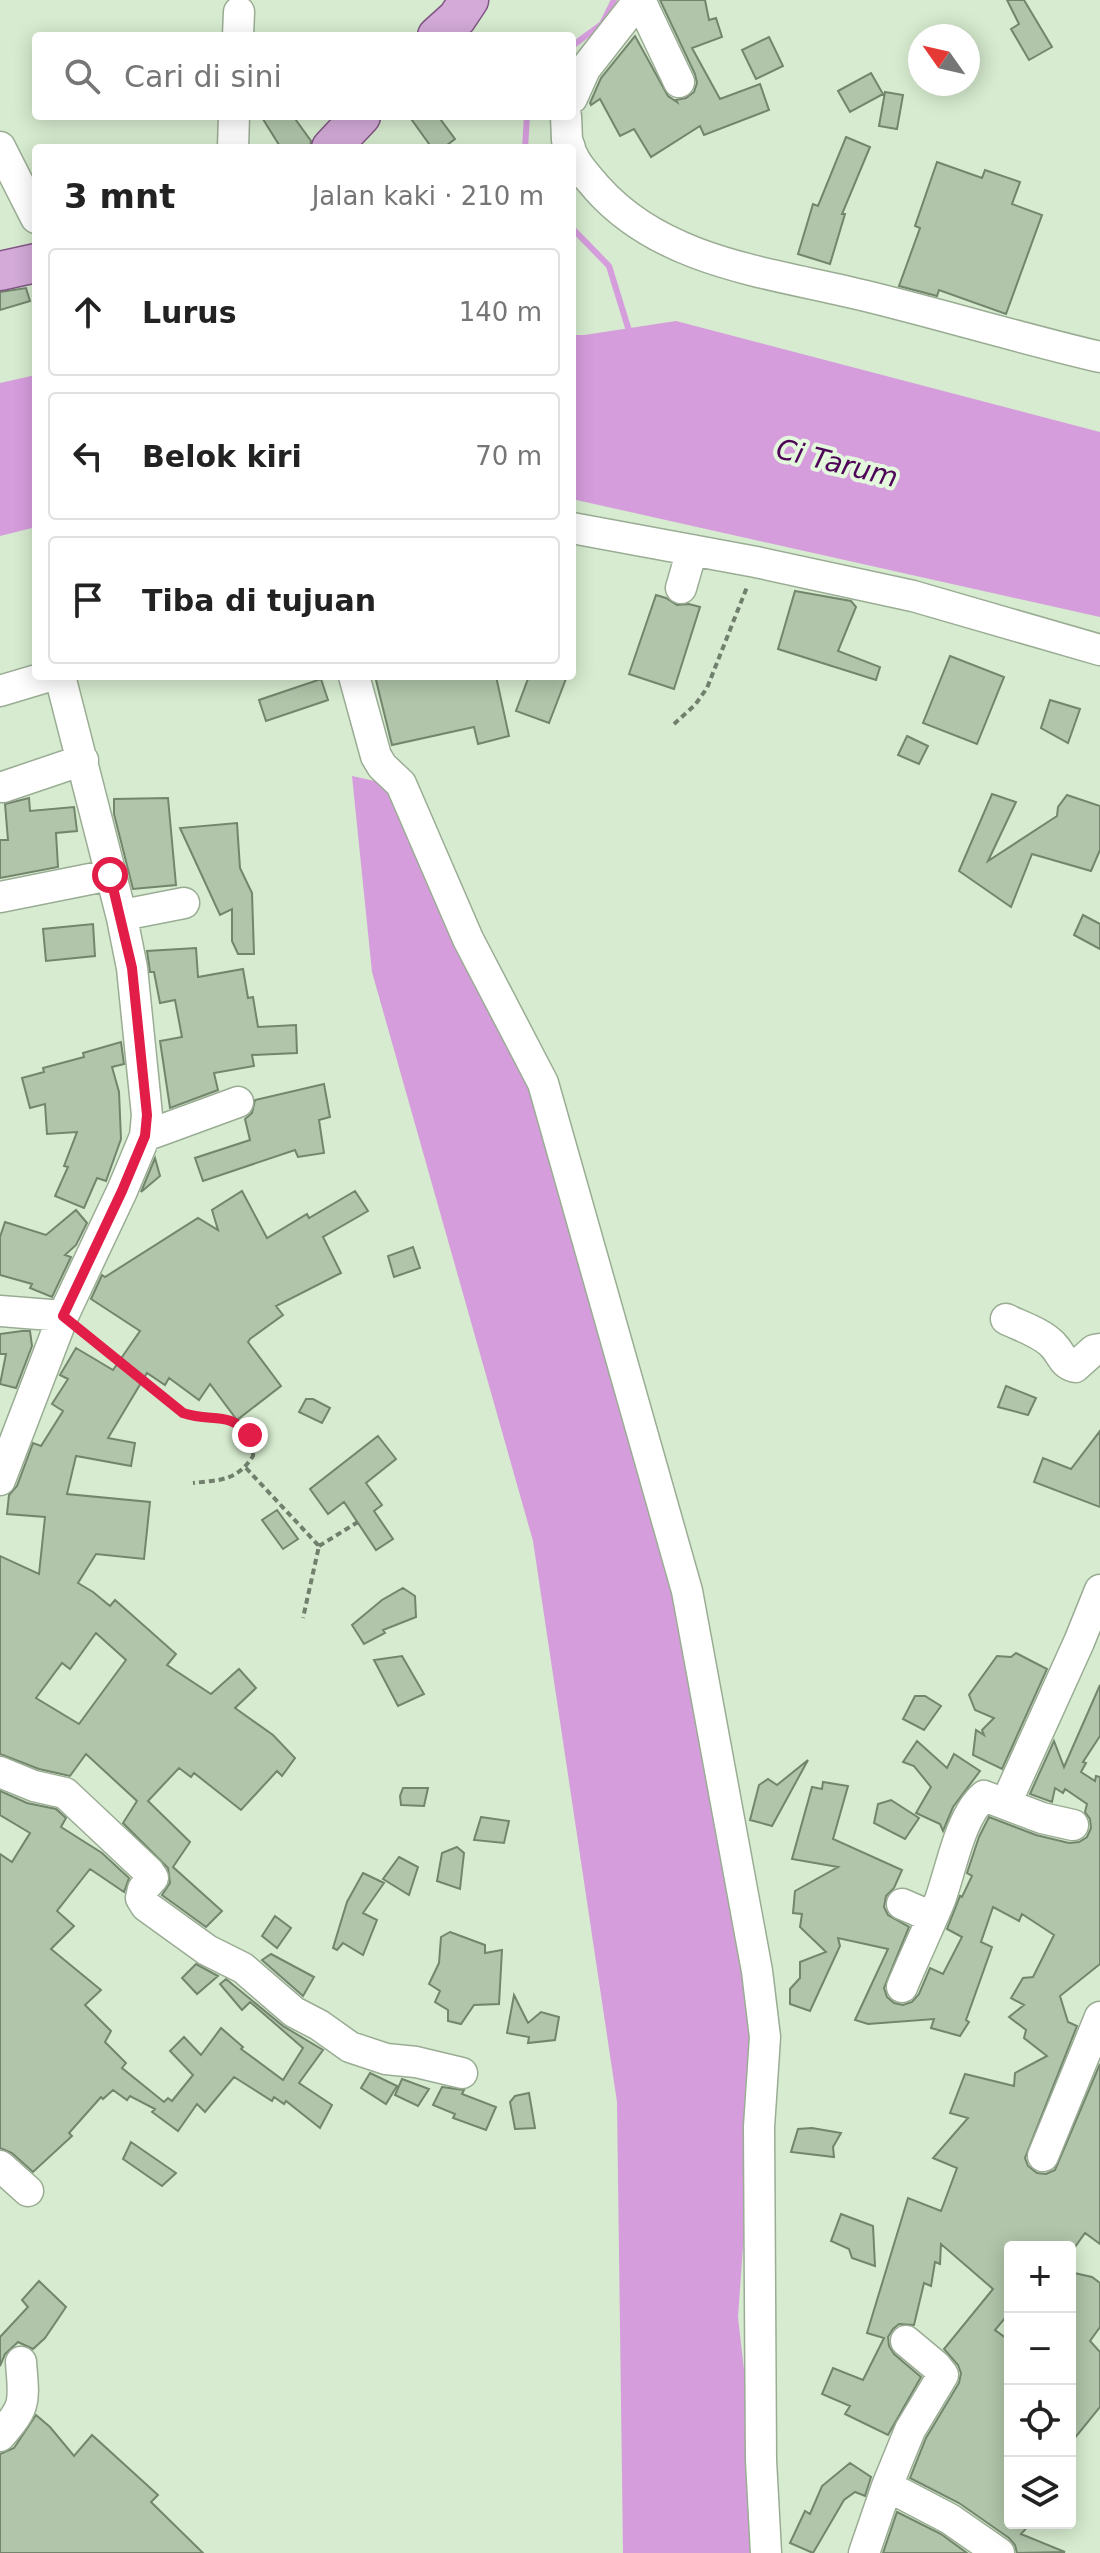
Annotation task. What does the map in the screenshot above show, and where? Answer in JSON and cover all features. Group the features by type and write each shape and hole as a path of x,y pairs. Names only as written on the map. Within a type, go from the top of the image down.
{"main road":[{"path":"441,32 457,18 469,0"},
{"path":"335,144 357,120"},
{"path":"0,271 32,264"}],"street":[{"path":"576,89 585,69 639,0 679,82"},
{"path":"233,144 234,120"},
{"path":"566,120 568,144"},
{"path":"0,147 32,210"},
{"path":"576,163 605,197 644,228 693,252 741,268 870,297 1100,357"},
{"path":"576,529 756,562 913,596 1100,650"},
{"path":"681,588 692,550"},
{"path":"0,691 37,680"},
{"path":"0,1480 63,1316 145,1136 146,1092 132,968 61,680"},
{"path":"355,680 376,756 401,784 468,939 543,1083 687,1591 757,1971 765,2037 759,2127 761,2460 766,2553"},
{"path":"3,787 83,760"},
{"path":"0,897 110,875"},
{"path":"122,918 184,903"},
{"path":"145,1136 238,1102"},
{"path":"0,1311 63,1316"},
{"path":"1006,1319 1051,1343 1070,1366 1075,1367 1094,1350 1100,1349"},
{"path":"1006,1803 1090,1647 1100,1590"},
{"path":"0,1772 34,1786 65,1793 149,1872 153,1878 143,1889 141,1898 146,1906 207,1950 243,1968 294,2012 360,2052 462,2073"},
{"path":"902,1987 976,1803 984,1796 1042,1818 1073,1825"},
{"path":"902,1904 932,1917"},
{"path":"1043,2156 1100,2017"},
{"path":"0,2166 28,2191"},
{"path":"864,2553 910,2430 943,2375 906,2341"},
{"path":"0,2436 22,2406 21,2362"},
{"path":"887,2486 950,2519 999,2553"}],"path":[{"path":"674,724 695,705 707,688 756,562"},
{"path":"63,1316 183,1413 238,1422 250,1435 253,1456 246,1468 225,1479 193,1483"},
{"path":"246,1468 319,1546"},
{"path":"303,1618 319,1546 358,1522"}],"water":[{"name":"Ci Tarum","path":"676,321 1100,432 1100,617 576,500 576,335"},
{"path":"32,376 32,528 0,536 0,383"},
{"path":"352,776 393,785 510,1038 545,1122 658,1518 757,2051 738,2317 761,2520 761,2553 623,2553 617,2102 533,1541 372,972"}],"building":[{"path":"660,0 705,0 709,20 716,18 722,37 692,48 720,99 760,84 769,110 704,135 700,126 651,157 634,129 620,136 600,99 590,103 601,78 635,36 668,96 677,102 694,92 697,83 695,74"},
{"path":"1007,0 1024,0 1052,47 1029,60 1011,29 1019,24"},
{"path":"769,37 783,66 756,79 742,50"},
{"path":"871,73 883,94 850,112 838,91"},
{"path":"885,92 903,95 897,129 879,126"},
{"path":"264,120 296,120 311,141 311,144 278,144"},
{"path":"412,120 441,120 455,139 448,144 429,144"},
{"path":"846,137 870,147 842,214 845,214 830,264 798,254 813,204 818,206"},
{"path":"937,162 982,178 985,170 1020,182 1012,204 1042,215 1006,314 939,290 937,296 899,286 920,228 915,226"},
{"path":"26,288 30,301 0,310 0,292"},
{"path":"795,591 851,601 856,607 838,651 880,667 876,680 778,649"},
{"path":"656,595 677,605 700,607 674,689 629,674"},
{"path":"950,656 1004,677 977,744 923,723"},
{"path":"321,680 328,700 266,721 259,700"},
{"path":"376,680 497,680 509,736 478,744 474,727 392,745"},
{"path":"528,680 565,680 549,723 516,711"},
{"path":"1050,700 1080,709 1068,743 1041,728"},
{"path":"907,736 928,746 919,764 898,755"},
{"path":"992,794 1016,802 988,861 1057,816 1058,807 1067,795 1100,806 1100,850 1091,871 1032,854 1011,907 959,871"},
{"path":"29,798 30,811 74,807 77,831 56,833 58,867 0,878 0,840 8,840 5,804"},
{"path":"168,798 176,885 133,889 114,814 114,799"},
{"path":"237,823 240,868 252,893 254,954 238,954 232,941 232,909 220,915 180,828"},
{"path":"1083,915 1100,924 1100,949 1074,935"},
{"path":"93,924 95,956 46,961 43,929"},
{"path":"196,948 198,977 243,969 248,998 253,997 258,1027 296,1025 297,1053 252,1055 254,1066 214,1073 218,1090 170,1108 160,1041 182,1037 175,1000 160,1003 147,951"},
{"path":"121,1042 124,1064 112,1067 119,1092 121,1139 106,1181 97,1178 84,1208 55,1196 68,1167 64,1166 77,1132 47,1134 45,1104 30,1108 22,1078 44,1072 43,1068 84,1057 83,1053"},
{"path":"324,1084 330,1117 319,1120 324,1153 298,1157 295,1150 203,1181 195,1158 250,1140 245,1119 252,1113 255,1100"},
{"path":"155,1158 160,1176 141,1192"},
{"path":"242,1191 267,1238 355,1191 368,1211 323,1237 341,1273 276,1306 283,1315 248,1342 281,1386 237,1420 210,1384 199,1400 169,1378 165,1385 147,1373 108,1438 135,1443 131,1466 76,1456 67,1494 150,1502 144,1559 96,1554 78,1583 110,1606 115,1600 176,1654 167,1665 211,1694 239,1669 256,1688 235,1708 273,1735 295,1758 282,1776 277,1771 241,1810 194,1773 191,1777 179,1768 148,1801 190,1842 173,1867 222,1911 206,1927 162,1895 170,1883 168,1868 123,1823 137,1801 86,1754 70,1776 39,1769 0,1754 0,1556 39,1574 45,1517 7,1514 9,1495 17,1486 33,1443 41,1446 63,1411 52,1404 68,1379 60,1375 76,1348 113,1370 140,1331 91,1299 102,1275 105,1277 198,1218 218,1230 212,1210","holes":["96,1633 126,1660 79,1724 36,1698 62,1663 70,1669"]},
{"path":"76,1210 87,1223 76,1245 65,1255 71,1257 52,1297 30,1288 32,1284 0,1275 0,1237 5,1222 46,1235"},
{"path":"413,1247 420,1268 394,1277 388,1256"},
{"path":"30,1331 32,1346 16,1388 0,1384 6,1354 0,1354 0,1334"},
{"path":"1006,1386 1036,1398 1028,1415 998,1407"},
{"path":"306,1399 313,1399 330,1408 322,1423 299,1412"},
{"path":"1100,1431 1100,1507 1034,1482 1043,1458 1071,1469"},
{"path":"378,1436 396,1459 366,1483 382,1505 374,1511 393,1539 376,1550 344,1502 328,1514 310,1489"},
{"path":"277,1510 298,1539 283,1549 262,1520"},
{"path":"403,1588 415,1596 416,1617 383,1630 385,1633 364,1644 352,1625 382,1600"},
{"path":"1016,1653 1047,1669 1002,1769 973,1755 976,1730 984,1735 982,1730 994,1718 975,1710 969,1695 997,1656 1011,1657"},
{"path":"402,1656 424,1694 398,1706 374,1660"},
{"path":"1100,1685 1100,1736 1083,1762 1086,1763 1081,1772 1095,1781 1096,1776 1100,1777 1100,1964 1060,1996 1068,2022 1077,2026 1025,2158 1028,2166 1037,2173 1046,2174 1055,2170 1100,2064 1100,2244 1085,2233 1076,2246 1076,2241 1004,2241 1004,2319 995,2330 1004,2337 1004,2529 1026,2529 1021,2534 1065,2552 1017,2553 1009,2538 959,2503 910,2478 926,2438 959,2383 961,2373 958,2365 944,2349 993,2289 941,2244 940,2264 935,2262 931,2286 924,2283 914,2325 899,2324 888,2337 894,2354 921,2377 888,2435 845,2414 850,2406 822,2394 833,2368 863,2380 884,2338 867,2333 908,2198 941,2211 957,2168 933,2158 968,2118 950,2113 965,2074 1014,2086 1015,2073 1047,2056 1024,2038 1026,2030 1009,2017 1024,2005 1011,1998 1023,1978 1033,1977 1054,1935 1022,1914 1019,1921 993,1907 981,1942 992,1947 966,2020 969,2022 960,2036 931,2028 934,2019 868,2024 855,2020 888,1949 838,1938 840,1946 810,2011 790,2004 790,1989 800,1978 800,1962 826,1952 800,1927 802,1914 793,1913 795,1891 838,1867 792,1859 812,1787 822,1789 823,1782 848,1786 833,1839 902,1870 894,1888 886,1896 884,1907 888,1915 909,1927 884,1988 887,1997 894,2003 903,2005 912,2002 919,1994 930,1968 943,1974 962,1937 947,1929 972,1876 967,1873 989,1817 1036,1835 1069,1843 1087,1837 1091,1828 1085,1812 1087,1804 1065,1789 1063,1793 1055,1788 1052,1802 1030,1794 1054,1741 1064,1767"},
{"path":"915,1696 925,1696 941,1706 924,1730 903,1719"},
{"path":"917,1741 947,1768 954,1754 980,1771 953,1807 943,1831 940,1824 916,1813 931,1787 914,1766 903,1762"},
{"path":"808,1760 772,1826 750,1820 759,1785 768,1779 777,1785"},
{"path":"403,1788 428,1788 424,1806 401,1805"},
{"path":"0,1791 27,1803 56,1809 66,1818 61,1827 102,1853 129,1878 124,1892 90,1869 57,1911 74,1926 51,1949 101,1990 85,2005 111,2031 105,2042 126,2063 122,2068 164,2102 168,2098 172,2101 193,2075 170,2051 184,2037 201,2055 221,2028 243,2047 241,2049 283,2080 303,2048 250,2002 242,2010 220,1984 226,1979 283,2026 323,2050 299,2083 332,2105 320,2128 286,2101 284,2104 274,2097 272,2101 234,2077 205,2112 197,2104 178,2131 152,2112 155,2109 130,2096 127,2100 113,2090 103,2099 101,2097 69,2133 72,2136 33,2172 12,2153 0,2148 0,1854 12,1862 30,1833 0,1815"},
{"path":"891,1800 919,1818 905,1839 874,1823 878,1804"},
{"path":"481,1817 509,1821 504,1843 474,1840"},
{"path":"457,1847 464,1853 460,1889 437,1881 442,1853"},
{"path":"399,1857 418,1867 409,1895 383,1879"},
{"path":"363,1873 384,1883 363,1913 377,1920 363,1955 343,1943 337,1950 333,1948 347,1902"},
{"path":"275,1916 291,1928 277,1948 262,1936"},
{"path":"450,1932 485,1945 485,1953 502,1950 499,2004 474,2005 461,2024 448,2021 448,2010 435,2002 440,1991 429,1984 439,1963 441,1937"},
{"path":"271,1954 314,1977 303,1996 262,1960"},
{"path":"196,1964 218,1976 197,1994 182,1978"},
{"path":"514,1995 528,2023 541,2012 559,2017 555,2040 528,2043 529,2037 507,2033"},
{"path":"370,2073 397,2086 386,2104 361,2088"},
{"path":"402,2079 429,2089 418,2106 395,2095"},
{"path":"442,2087 464,2090 462,2094 496,2107 486,2130 453,2118 455,2114 433,2105"},
{"path":"529,2093 535,2128 515,2129 510,2102 515,2096"},
{"path":"798,2129 841,2133 833,2147 834,2157 791,2152"},
{"path":"131,2142 176,2173 162,2186 123,2159"},
{"path":"841,2214 873,2226 875,2266 852,2258 849,2249 831,2241"},
{"path":"1076,2273 1092,2277 1100,2283 1100,2327 1090,2341 1100,2352 1100,2407 1076,2437"},
{"path":"39,2281 66,2307 45,2338 33,2349 18,2342 5,2354 0,2366 0,2337 28,2307 22,2300"},
{"path":"36,2415 74,2456 92,2435 158,2495 151,2502 203,2553 0,2553 0,2454 14,2448"},
{"path":"850,2463 871,2477 865,2496 855,2492 844,2500 813,2553 790,2543 805,2511 810,2514 822,2486"},
{"path":"897,2512 941,2534 967,2553 883,2553"}],"waterway":[{"path":"576,43 602,24 614,0"},
{"path":"525,144 527,120"},
{"path":"576,232 609,266 630,334"}],"route":[{"path":"110,875 132,968 146,1092 145,1136 63,1316 183,1413 238,1422 250,1435"}]}
